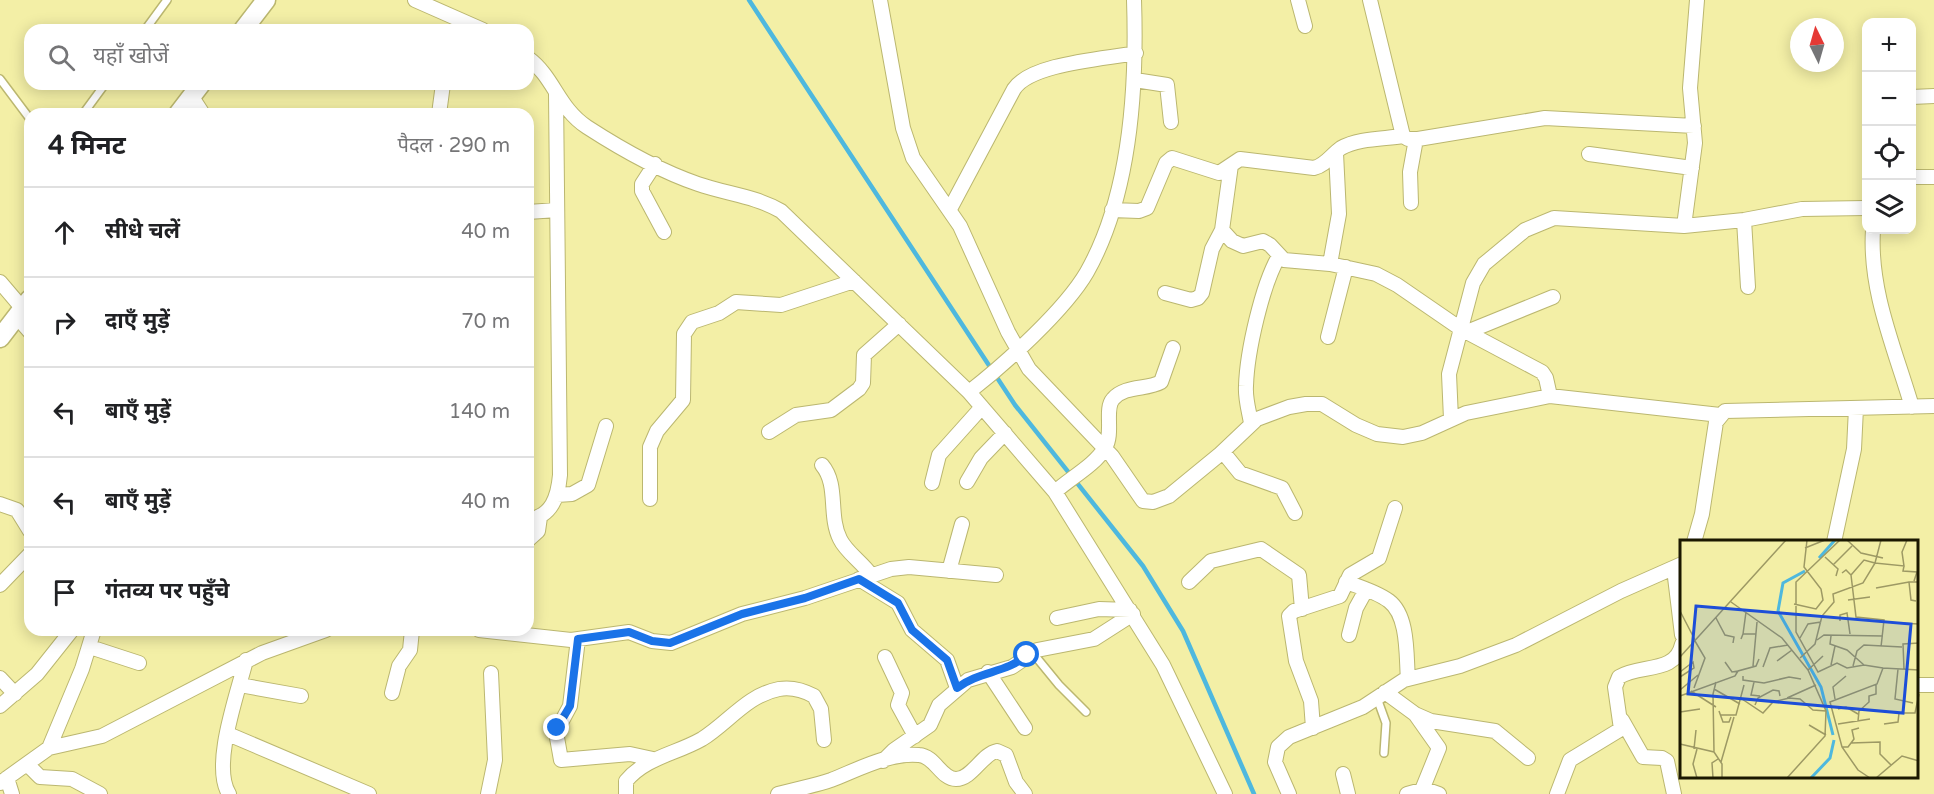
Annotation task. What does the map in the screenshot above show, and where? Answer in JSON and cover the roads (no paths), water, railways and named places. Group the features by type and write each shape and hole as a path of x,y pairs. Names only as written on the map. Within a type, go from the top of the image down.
{"street":[{"path":"248,24 266,0"},
{"path":"415,0 453,24"},
{"path":"880,0 903,128 913,158 960,226 1013,354 1049,393 1099,454 1119,465 1139,498 1147,502 1169,496 1223,452 1251,423 1289,407 1314,403 1322,404 1356,425 1391,436 1412,436 1451,419 1497,405 1550,396 1720,415 1730,410 1934,406"},
{"path":"972,390 1013,354 1080,283 1097,251 1121,176 1135,80 1134,0"},
{"path":"1298,0 1305,26"},
{"path":"1370,0 1409,138 1411,203"},
{"path":"1684,226 1692,168 1694,126 1690,88 1697,0"},
{"path":"950,209 1014,88 1021,80 1035,72 1136,53"},
{"path":"534,62 539,66 573,116 587,127 686,180 758,199 781,211 898,324 972,390 982,407 1055,492 1131,612 1162,665 1226,794"},
{"path":"1135,80 1165,83 1171,122"},
{"path":"182,108 196,90"},
{"path":"196,90 201,108"},
{"path":"440,108 442,90"},
{"path":"534,535 538,531 534,518 552,507 557,495 560,475 556,94"},
{"path":"1916,97 1934,96"},
{"path":"1112,210 1139,211 1147,208 1166,163 1172,158 1219,173 1240,159 1314,168 1321,166 1336,153 1356,143 1409,138 1545,118 1694,126"},
{"path":"1330,264 1339,214 1336,153"},
{"path":"1590,154 1692,168"},
{"path":"655,164 642,184 642,191 664,232"},
{"path":"1165,293 1191,300 1200,296 1212,249 1222,230 1231,165"},
{"path":"1916,177 1934,177"},
{"path":"1451,419 1449,374 1464,330 1473,284 1484,264 1536,224 1554,218 1684,226 1744,220 1802,209 1862,208"},
{"path":"534,212 557,210"},
{"path":"1744,220 1748,287"},
{"path":"1222,230 1232,241 1243,246 1257,241 1266,242 1286,260 1330,264 1388,279 1464,330 1542,372 1546,378 1550,396"},
{"path":"1873,234 1871,258 1874,283 1912,407"},
{"path":"1251,423 1246,394 1248,367 1268,278 1279,256"},
{"path":"1328,337 1346,267"},
{"path":"650,499 650,447 657,431 682,400 684,334 692,322 719,312 736,302 781,305 854,281"},
{"path":"0,282 23,308 0,338"},
{"path":"1464,330 1553,297"},
{"path":"769,432 796,415 826,412 859,389 863,382 864,355 898,324"},
{"path":"1055,492 1099,454 1110,435 1109,409 1112,400 1123,392 1161,382 1173,348"},
{"path":"932,483 939,455 982,407"},
{"path":"1834,540 1853,455 1856,408"},
{"path":"1694,540 1720,415"},
{"path":"557,495 578,492 588,484 606,426"},
{"path":"967,482 981,458 1005,432"},
{"path":"1223,452 1240,472 1282,488 1295,513"},
{"path":"822,465 830,478 833,519 840,540 865,577 898,603 912,630 947,660 957,688"},
{"path":"0,504 17,510 24,521"},
{"path":"1313,728 1311,701 1296,661 1289,620 1291,613 1340,596 1346,582 1356,570 1379,558 1395,508"},
{"path":"949,571 962,524"},
{"path":"1190,582 1211,561 1261,549 1299,575 1302,609"},
{"path":"0,585 24,560"},
{"path":"1289,794 1275,762 1278,747 1289,737 1381,695 1408,679 1460,666 1516,645 1621,591 1678,566 1680,600"},
{"path":"523,636 553,640 629,632 652,641 670,643 750,611 805,598 865,577 909,567 996,575"},
{"path":"1346,582 1389,601 1399,614 1408,679"},
{"path":"1349,635 1356,608 1366,590"},
{"path":"1057,618 1099,609 1131,612"},
{"path":"883,761 930,725 939,705 968,680 988,672 1012,667 1032,652 1088,642 1111,630 1131,612"},
{"path":"0,706 51,659 68,636"},
{"path":"49,748 93,636"},
{"path":"12,794 4,781 49,748 102,736 246,660 310,636"},
{"path":"392,693 399,666 410,650 411,636"},
{"path":"578,639 570,706 556,732 561,760 630,754 653,759"},
{"path":"90,647 139,663"},
{"path":"1674,794 1667,761 1662,758 1643,757 1622,720 1615,687 1619,677 1675,659 1680,648"},
{"path":"885,657 902,693 898,705 915,736"},
{"path":"229,794 222,778 222,768 246,660"},
{"path":"988,672 1025,728"},
{"path":"488,794 495,760 491,673"},
{"path":"0,678 15,694"},
{"path":"240,685 301,696"},
{"path":"626,794 626,781 653,759 701,739 754,698 778,689 791,688 814,696 821,709 824,740"},
{"path":"1381,695 1431,721 1496,731 1528,758"},
{"path":"1415,714 1438,748 1422,790"},
{"path":"1557,794 1570,760 1583,750 1619,733 1622,720"},
{"path":"228,734 369,794"},
{"path":"778,794 829,781 883,761 906,756 926,756 949,777 956,779 968,774 993,751 1006,756 1016,783 1025,794"},
{"path":"28,765 40,777 72,779 100,794"},
{"path":"1343,774 1348,794"},
{"path":"1407,794 1422,790 1439,794"}],"lane":[{"path":"149,24 167,0"},
{"path":"0,79 24,111"},
{"path":"87,108 101,90"},
{"path":"1032,652 1059,685 1086,712"},
{"path":"1381,695 1386,723 1384,753"}],"waterway":[{"path":"749,0 1015,405 1143,566 1183,631 1254,794"}]}
